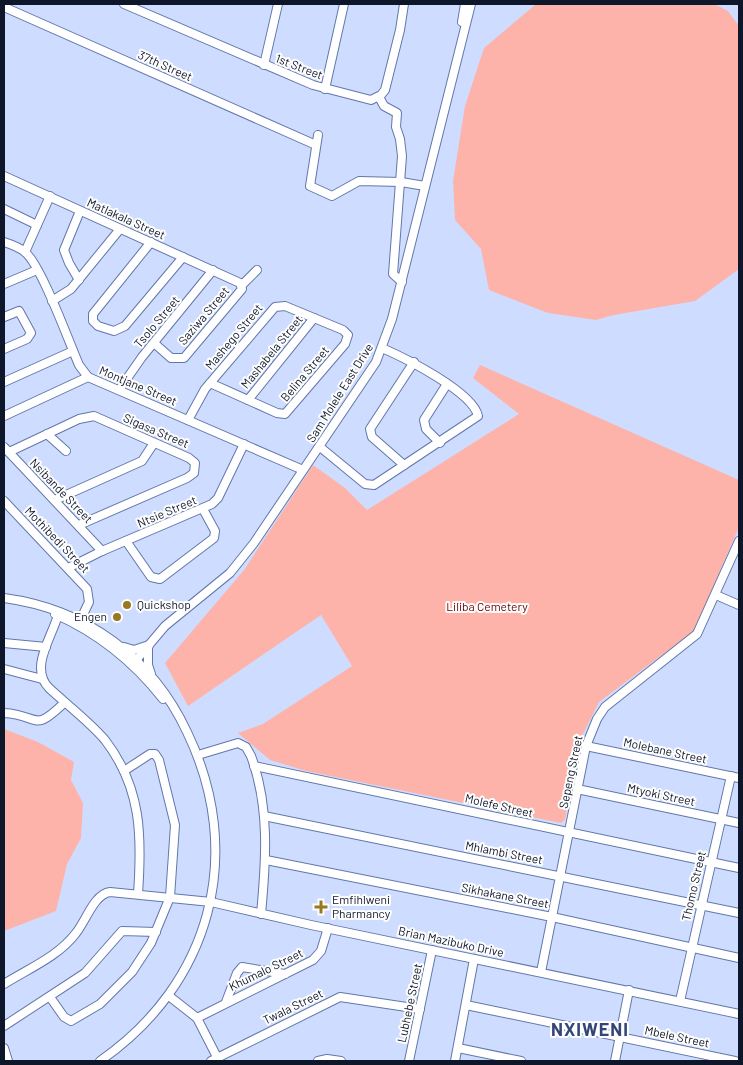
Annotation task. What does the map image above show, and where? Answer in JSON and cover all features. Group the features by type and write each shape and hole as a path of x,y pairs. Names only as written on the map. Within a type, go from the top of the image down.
{"street":[{"name":"1st Street","path":"124,4 264,65 326,89 367,99 379,97"},
{"path":"264,65 278,4"},
{"path":"326,89 344,4"},
{"path":"402,282 393,274 402,156 396,127 397,114 384,106 379,97 386,83 404,4"},
{"name":"Sam Molele East Drive","path":"461,41 465,4"},
{"name":"Sam Molele East Drive","path":"134,663 175,617 230,574 254,543 320,447 382,348 402,282 471,4"},
{"name":"37th Street","path":"4,7 316,145"},
{"path":"318,135 310,186 314,189 332,196 359,181 400,182 425,186"},
{"name":"Matlakala Street","path":"4,176 50,196 80,212 214,270 241,284"},
{"path":"4,242 25,252 50,196"},
{"path":"4,209 37,225"},
{"path":"79,280 68,263 64,245 80,212"},
{"path":"52,301 71,289 120,229"},
{"path":"151,242 93,314 93,321 98,326 114,331 125,326 184,257"},
{"name":"Montjane Street","path":"25,252 37,270 52,301 79,365 88,377 303,470"},
{"path":"4,284 37,270"},
{"name":"Tsolo Street","path":"119,390 154,343 214,270"},
{"path":"241,284 257,270"},
{"name":"Saziwa Street","path":"154,343 172,358 184,358 242,289 241,284"},
{"name":"Mashego Street","path":"188,420 200,396 210,383 275,307 285,306 344,330"},
{"path":"4,317 20,311 30,334 27,339 4,349"},
{"name":"Mashabela Street","path":"248,400 314,318"},
{"name":"Belina Street","path":"210,383 277,413 285,414 345,344 348,334 344,330"},
{"path":"320,447 368,485 374,485 478,416 472,405 447,384 414,362 382,348"},
{"path":"4,382 73,351"},
{"path":"404,465 372,437 370,429 414,362"},
{"path":"4,416 88,377"},
{"path":"440,443 426,429 424,420 447,384"},
{"name":"Sigasa Street","path":"6,450 79,420 94,416 195,462 194,473 187,478 79,525"},
{"path":"47,434 66,450"},
{"path":"55,500 142,462 154,443"},
{"name":"Ntsie Street","path":"68,568 102,551 203,509 218,498 244,444"},
{"name":"Nsibande Street","path":"6,450 102,551"},
{"name":"Mothibedi Street","path":"4,501 88,589 89,602 80,622"},
{"path":"126,541 151,577 160,579 215,535 215,530 203,509"},
{"name":"Sepeng Street","path":"541,972 586,746 597,718 605,707 696,634 737,554 739,541"},
{"path":"716,595 739,604"},
{"path":"4,598 55,609 117,644 134,650 150,645 148,665 153,678 178,712 198,755 210,792 215,824 216,864 211,902 193,954 169,996 130,1038 100,1061"},
{"path":"36,604 58,615 80,622 153,678"},
{"path":"58,615 41,665 42,679 64,703 104,739 124,771 140,831 138,894"},
{"path":"4,643 46,647"},
{"path":"117,644 186,728"},
{"path":"4,670 42,679"},
{"path":"4,713 39,722 46,720 64,703"},
{"path":"198,755 234,744 243,744 254,766 264,816 266,860 261,914"},
{"name":"Molebane Street","path":"586,746 739,778"},
{"path":"50,997 67,1020 75,1020 100,1004 132,972 156,932 170,897 175,825 158,756 150,754 124,771"},
{"name":"Molefe Street","path":"254,766 569,834 739,868"},
{"name":"Thomo Street","path":"680,1001 731,776"},
{"name":"Mtyoki Street","path":"577,789 739,823"},
{"name":"Mhlambi Street","path":"264,816 739,913"},
{"name":"Sikhakane Street","path":"266,860 552,917 739,958"},
{"name":"Brian Mazibuko Drive","path":"4,984 65,944 82,925 99,897 110,892 211,902 739,1014"},
{"name":"Khumalo Street","path":"197,1018 286,974 317,956 328,928"},
{"path":"4,1026 85,973 122,931 156,932"},
{"name":"Lubhebe Street","path":"409,1061 432,950"},
{"path":"456,1061 474,959"},
{"path":"226,1002 237,973 242,967 286,974"},
{"path":"615,1061 628,990"},
{"path":"169,996 197,1018 216,1060"},
{"name":"Twala Street","path":"216,1060 340,997 420,1009"},
{"name":"Mbele Street","path":"466,1005 735,1061"},
{"path":"4,1048 8,1061"},
{"path":"458,1048 521,1061"},
{"path":"318,1061 327,1059 341,1061"}],"green space":[{"path":"536,4 714,4 728,11 739,26 739,269 695,301 614,315 596,320 548,313 489,290 481,249 455,220 453,181 465,106 484,48"},
{"name":"Liliba Cemetery","path":"480,365 739,480 739,527 694,631 599,702 579,742 565,820 561,823 306,771 270,760 238,733 263,724 352,666 321,615 188,706 165,663 244,570 313,465 345,488 367,510 519,414 473,378"},
{"path":"4,729 38,742 74,762 71,780 83,803 81,838 67,864 56,911 4,931"}],"place":[{"name":"Quickshop","path":"127,605"},
{"name":"Engen","path":"117,617"},
{"name":"Emfihlweni Pharmancy","path":"321,907"}],"district":[{"name":"NXIWENI","path":"590,1030"}]}
